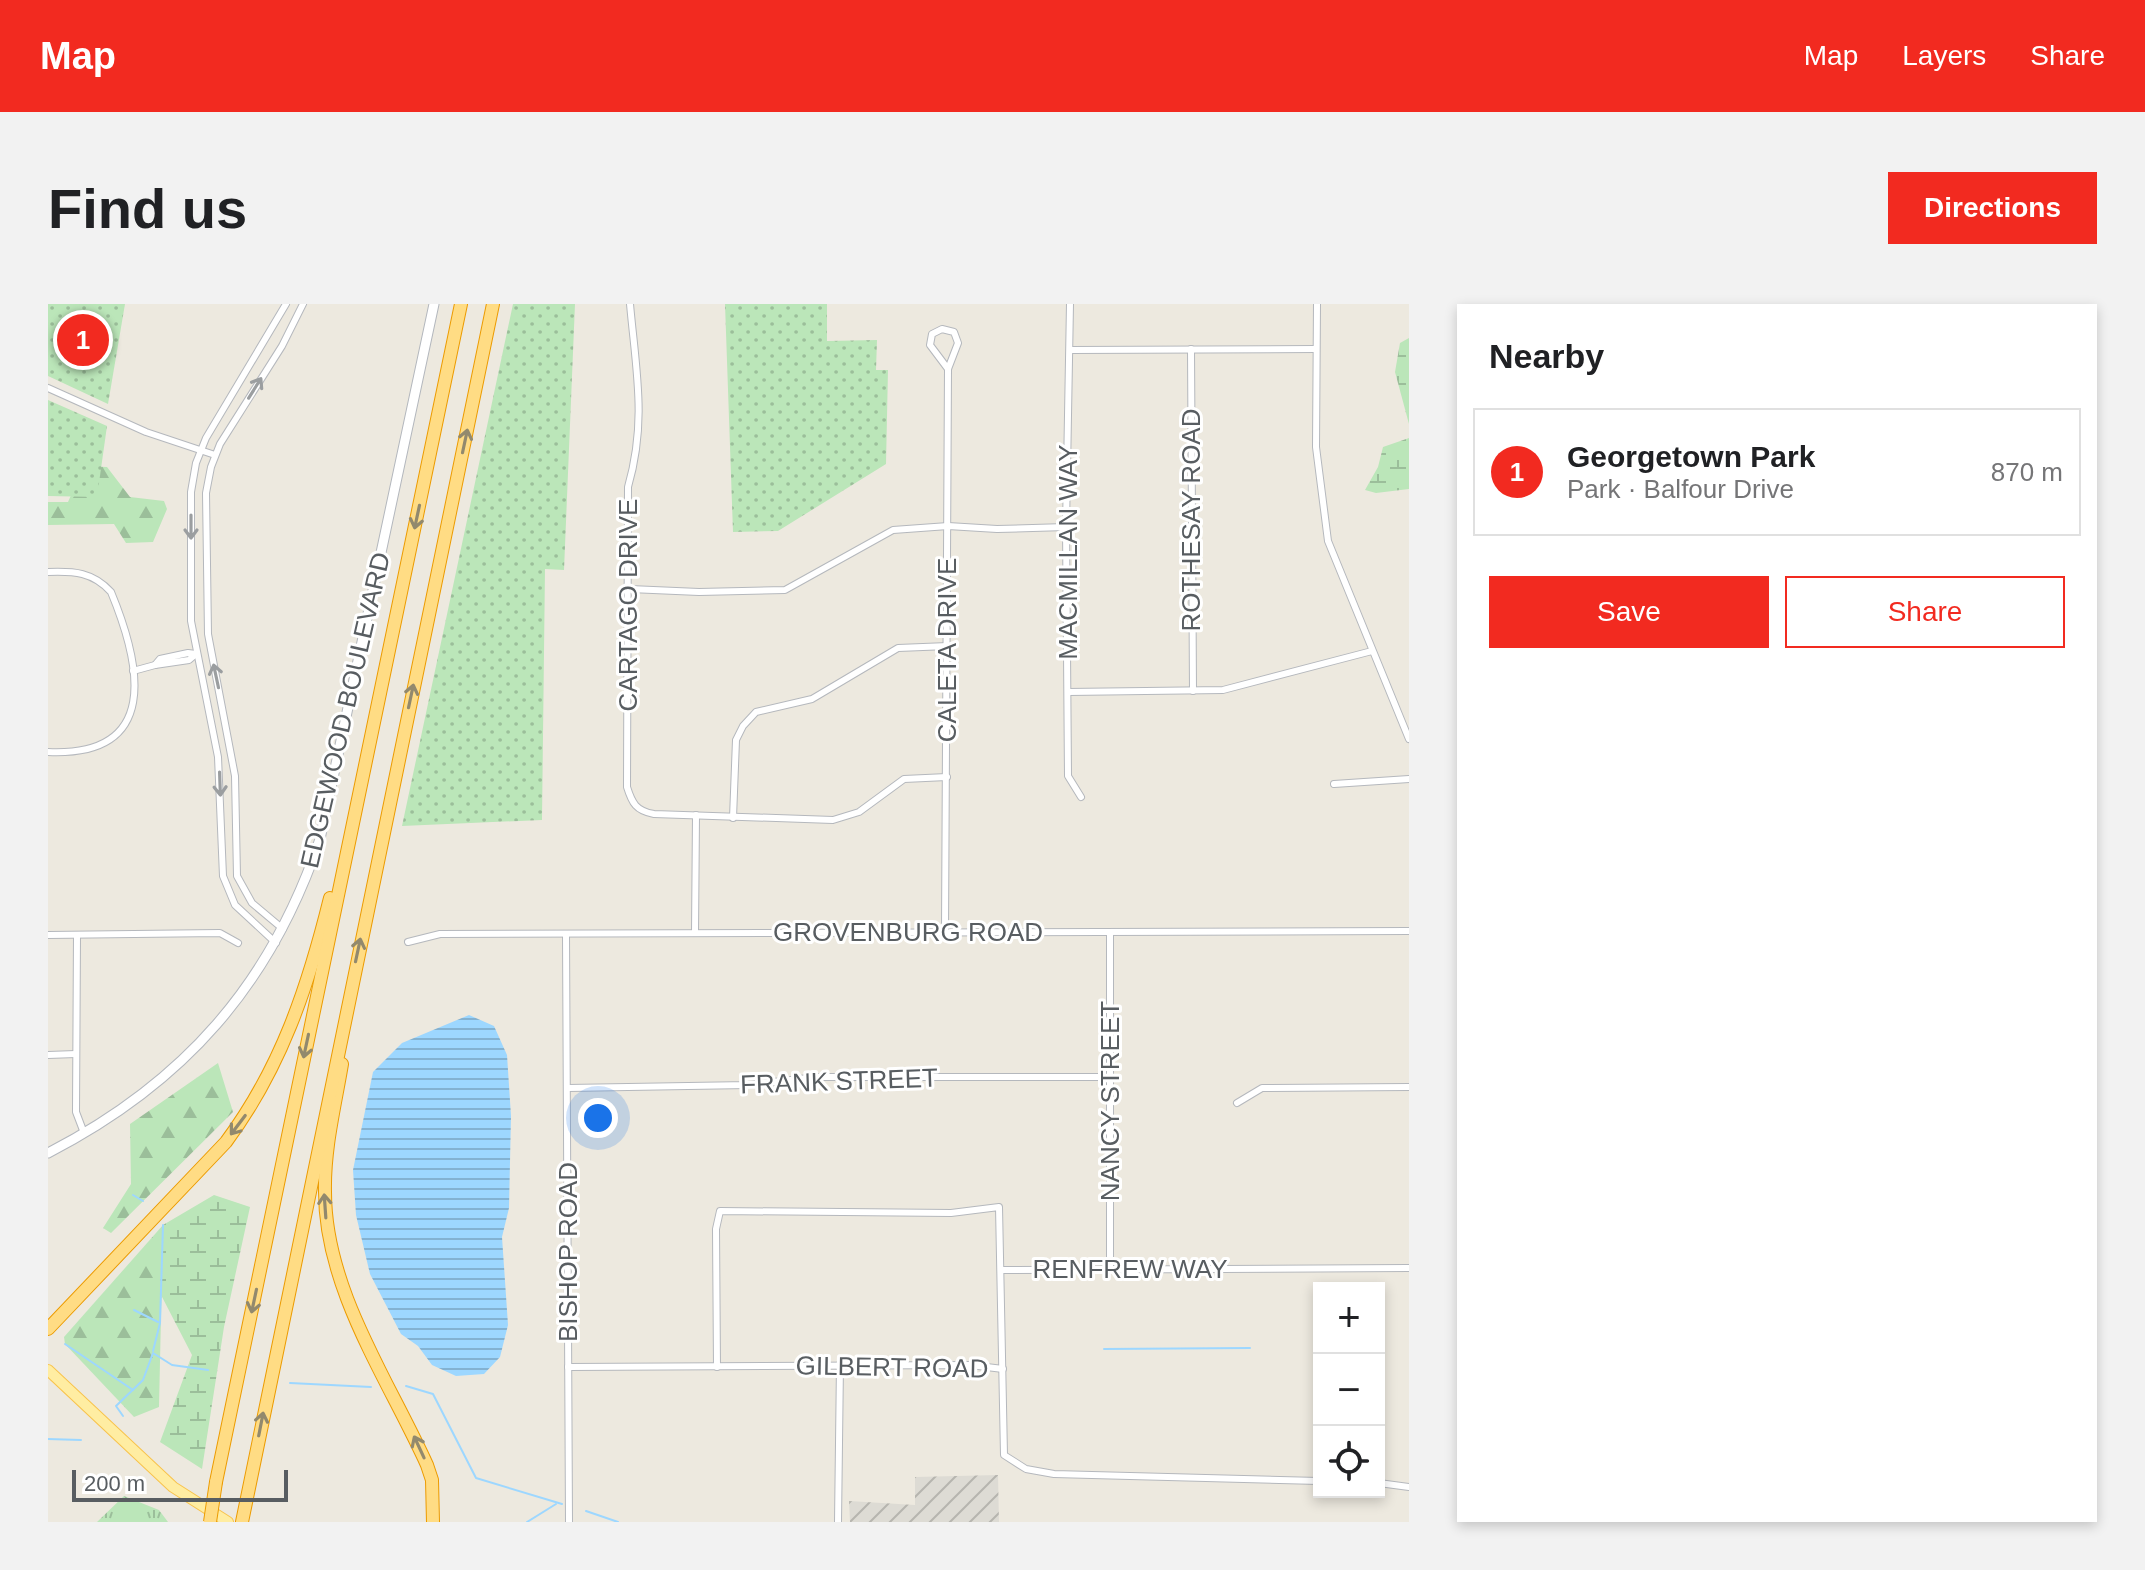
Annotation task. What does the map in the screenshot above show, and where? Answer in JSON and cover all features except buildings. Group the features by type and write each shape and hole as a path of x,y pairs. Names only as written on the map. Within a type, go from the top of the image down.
{"highway":[{"path":"210,1522 461,304"},
{"path":"242,1522 493,304"},
{"path":"48,1329 226,1142 272,1072 296,1017 317,948 377,709"},
{"path":"347,1001 352,1013 327,1154 326,1219 334,1260 349,1301 427,1465 432,1480 433,1522"}],"main road":[{"path":"48,1370 173,1487 228,1522"}],"street":[{"path":"276,943 235,905 223,876 219,768 191,621 191,492 200,450 286,304"},
{"path":"283,929 252,903 237,876 235,776 206,617 206,493 215,455 282,346 303,304"},
{"name":"EDGEWOOD BOULEVARD","path":"48,1153 139,1098 190,1054 230,1011 283,929 320,839 434,304"},
{"name":"CARTAGO DRIVE","path":"630,304 641,417 639,450 628,487 627,787 637,809 654,814 696,815"},
{"name":"MACMILLAN WAY","path":"1070,304 1066,527 1068,776 1081,797"},
{"path":"1317,304 1316,447 1328,541 1409,739"},
{"name":"CALETA DRIVE","path":"945,931 948,369 958,337 954,332 942,329 932,334 930,345 948,369"},
{"name":"ROTHESAY ROAD","path":"1191,349 1193,691"},
{"path":"1070,350 1316,349"},
{"path":"48,388 146,432 215,455"},
{"path":"630,589 699,592 785,590 893,530 948,526 997,529 1066,527"},
{"path":"48,572 82,572 103,583 118,608 133,671 135,702 123,728 114,738 87,751 48,752"},
{"path":"733,818 736,740 743,726 756,712 812,699 898,648 948,646"},
{"path":"1068,692 1223,690 1260,683 1372,651"},
{"path":"133,671 155,665 160,659 196,654"},
{"path":"695,933 696,815 843,818 859,812 904,779 947,777"},
{"path":"1334,784 1409,779"},
{"name":"GROVENBURG ROAD","path":"408,942 440,934 1409,931"},
{"path":"48,935 220,933 238,943"},
{"name":"NANCY STREET","path":"1110,933 1110,1269"},
{"path":"77,935 76,1112 84,1134"},
{"name":"BISHOP ROAD","path":"566,935 569,1522"},
{"path":"48,1055 76,1054"},
{"name":"FRANK STREET","path":"568,1088 748,1085 817,1077 1111,1077"},
{"path":"1237,1103 1262,1088 1409,1087"},
{"name":"RENFREW WAY","path":"717,1367 716,1229 720,1211 951,1213 999,1207 1002,1270 1409,1268"},
{"path":"1002,1270 1003,1369"},
{"path":"838,1522 840,1364"},
{"name":"GILBERT ROAD","path":"568,1367 840,1364 970,1365 1003,1369 1004,1455 1026,1469 1054,1474 1313,1481"},
{"path":"1385,1484 1409,1487"}],"shaded area":[{"path":"998,1475 999,1522 850,1522 849,1501 915,1505 915,1477"}],"green space":[{"path":"48,304 125,304 108,404 48,376"},
{"path":"513,304 575,304 564,570 545,569 542,820 402,826"},
{"path":"725,304 827,304 827,341 877,340 876,370 888,370 886,464 778,531 733,532"},
{"path":"1409,338 1409,424 1395,372 1400,343"},
{"path":"48,400 107,426 97,497 48,496"},
{"path":"1409,438 1409,489 1376,493 1365,490 1378,467 1383,447"},
{"path":"84,466 107,467 130,497 164,501 167,509 153,542 126,543 114,524 48,525 48,502 68,502"},
{"path":"218,1063 233,1112 111,1233 103,1228 131,1184 130,1124"},
{"path":"214,1195 250,1207 224,1327 202,1469 160,1442 192,1355 160,1293 163,1225"},
{"path":"163,1225 159,1407 134,1417 65,1344 64,1337"},
{"path":"124,1496 159,1510 168,1522 97,1522"}],"water":[{"path":"469,1015 494,1026 507,1055 511,1116 509,1208 502,1237 508,1325 500,1357 484,1374 456,1376 432,1365 418,1346 401,1334 370,1274 356,1215 353,1170 373,1072 402,1043"}],"waterway":[{"path":"133,1195 143,1201"},
{"path":"153,1351 160,1323 163,1225"},
{"path":"134,1310 158,1322"},
{"path":"65,1344 133,1390"},
{"path":"1104,1349 1250,1348"},
{"path":"123,1416 116,1406 143,1380 153,1353 172,1365 208,1370"},
{"path":"290,1383 371,1387"},
{"path":"406,1386 433,1394 476,1478 562,1504"},
{"path":"48,1439 81,1440"},
{"path":"527,1522 556,1504"},
{"path":"586,1511 618,1522"}],"place":[{"name":"Georgetown Park","path":"83,340"}]}
